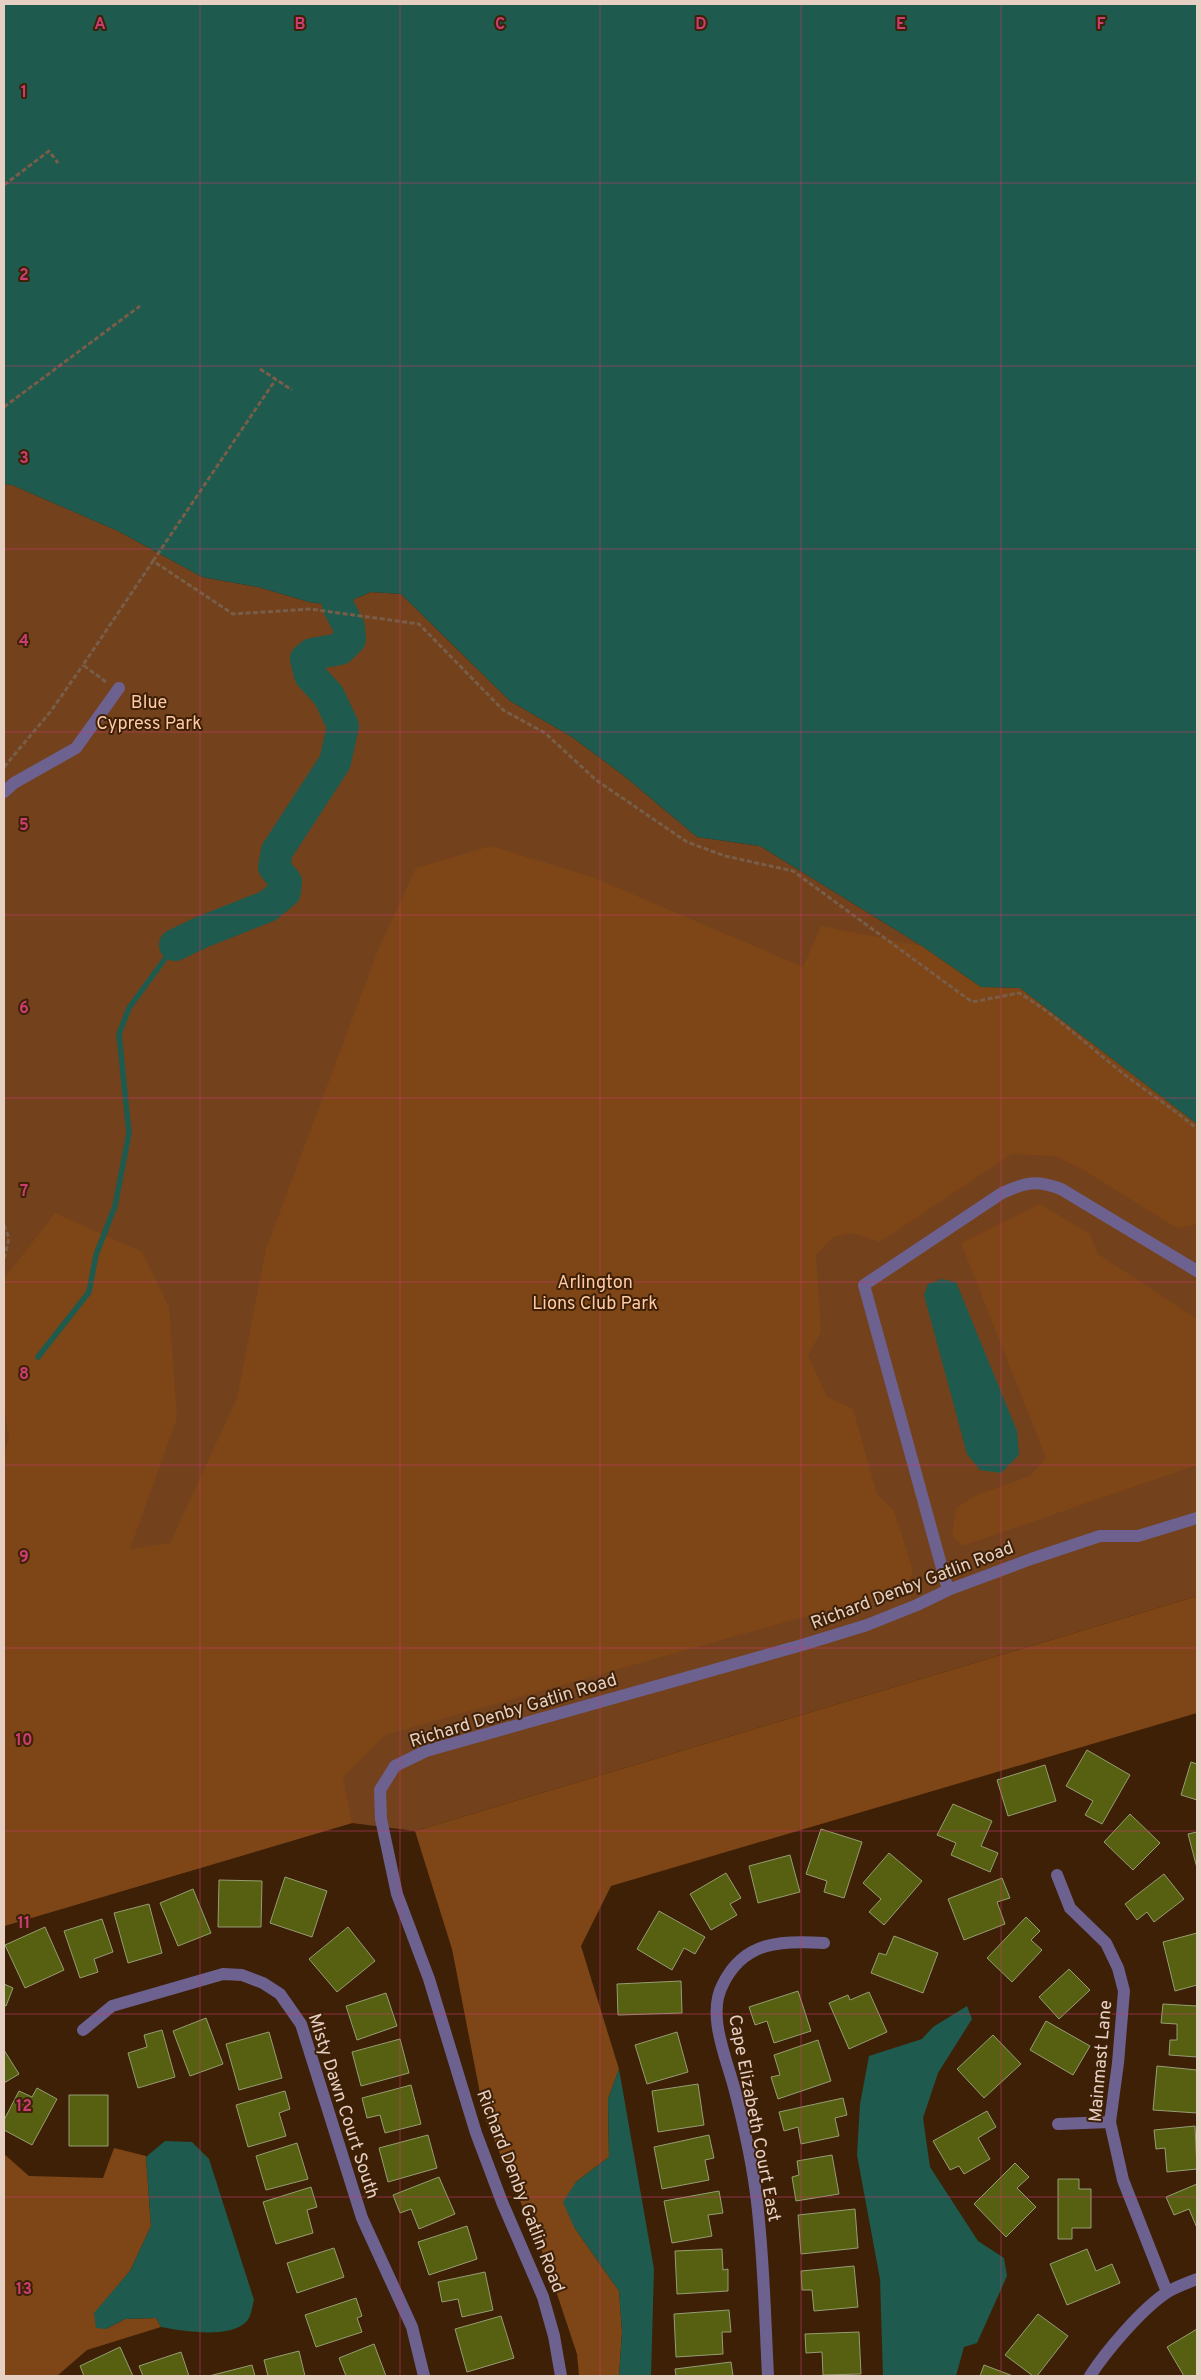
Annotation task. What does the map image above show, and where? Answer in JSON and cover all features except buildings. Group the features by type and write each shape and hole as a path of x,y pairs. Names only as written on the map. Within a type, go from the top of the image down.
{"street":[{"path":"4,792 14,783 76,748 118,689"},
{"path":"948,1590 864,1285 1002,1193 1018,1185 1042,1182 1061,1189 1197,1271"},
{"name":"Richard Denby Gatlin Road","path":"561,2376 554,2336 543,2297 502,2202 476,2133 429,1979 397,1894 382,1818 380,1790 395,1766 426,1751 867,1625 948,1590 1030,1559 1100,1536 1138,1536 1197,1518"},
{"name":"Mainmast Lane","path":"1057,1875 1070,1908 1106,1943 1118,1968 1124,1992 1118,2063 1110,2122 1123,2180 1167,2292"},
{"name":"Cape Elizabeth Court East","path":"768,2376 757,2202 736,2094 717,2022 717,2005 722,1985 734,1967 747,1956 764,1946 790,1941 824,1943"},
{"name":"Misty Dawn Court South","path":"83,2030 112,2006 223,1974 242,1975 263,1983 280,1994 301,2024 362,2218 412,2327 424,2376"},
{"path":"1058,2124 1110,2122"},
{"path":"1090,2376 1100,2360 1153,2304 1167,2292 1197,2278"}],"path":[{"path":"4,185 49,151 58,163"},
{"path":"4,406 140,306"},
{"path":"260,368 292,390"},
{"path":"4,767 51,711 102,639 276,378"},
{"path":"153,561 233,614 310,610 419,624 503,710 545,733 596,780 687,842 725,856 793,871 972,1002 1019,993 1041,1006 1076,1032 1120,1071 1197,1129"},
{"path":"83,665 118,689"},
{"path":"4,1226 9,1238 4,1259"}],"green space":[{"name":"Arlington Lions Club Park","path":"4,484 12,485 118,531 202,577 258,587 309,602 338,606 371,592 401,594 510,701 572,737 623,775 697,837 760,846 922,946 980,987 1020,988 1197,1124 1197,1596 415,1831 352,1823 4,1926"},
{"name":"Arlington Lions Club Park","path":"491,846 592,877 803,967 821,926 922,946 981,987 1020,988 1197,1124 1197,1224 1177,1228 1085,1171 1055,1156 1012,1154 880,1242 852,1233 833,1237 816,1255 821,1332 808,1355 827,1397 853,1409 877,1494 894,1511 913,1571 906,1588 385,1735 343,1777 352,1823 4,1926 4,1455 9,1436 4,1409 4,1279 55,1213 142,1252 169,1307 177,1418 130,1549 170,1543 237,1398 266,1249 378,950 416,868"},
{"path":"1040,1204 1090,1234 1098,1254 1197,1319 1197,1465 962,1546 952,1535 956,1508 977,1495 1030,1476 1046,1458 961,1243"},
{"path":"1197,1596 1197,1713 611,1886 581,1946 619,2069 608,2099 609,2157 576,2182 574,2227 619,2291 622,2332 619,2376 579,2376 577,2354 546,2261 485,2119 452,1949 415,1831"},
{"path":"114,2148 146,2156 151,2226 130,2271 94,2314 106,2329 125,2319 156,2318 161,2327 87,2350 57,2376 4,2376 4,2154 29,2176 103,2178"}],"water":[{"path":"4,4 1197,4 1197,1124 1020,988 981,987 922,946 760,846 697,837 623,775 572,737 510,701 401,594 371,592 338,606 309,602 258,587 202,577 118,531 12,485 4,484"},
{"path":"942,1279 956,1282 1017,1431 1019,1455 1001,1473 980,1470 967,1454 924,1295 928,1284"},
{"path":"967,2006 972,2019 938,2073 923,2118 930,2167 978,2241 1004,2258 1007,2276 977,2343 964,2347 956,2376 883,2376 880,2279 857,2155 860,2104 869,2056 922,2039 933,2027"},
{"path":"619,2069 654,2269 651,2376 619,2376 622,2332 619,2291 574,2227 563,2202 576,2182 609,2157 608,2099"},
{"path":"165,2141 192,2142 209,2159 254,2300 246,2322 228,2331 193,2332 161,2327 156,2318 125,2319 106,2329 96,2328 94,2313 130,2271 151,2226 146,2157"}],"waterway":[{"path":"175,945 202,932 268,906 285,892 286,882 274,867 277,851 335,762 343,726 329,696 310,675 306,659 312,654 340,649 350,639 349,627 338,606 336,587 354,570"},
{"path":"38,1357 89,1292 96,1255 115,1206 129,1133 119,1034 129,1008 175,945"}],"park label":[{"name":"Blue Cypress Park","path":"149,712"}]}
